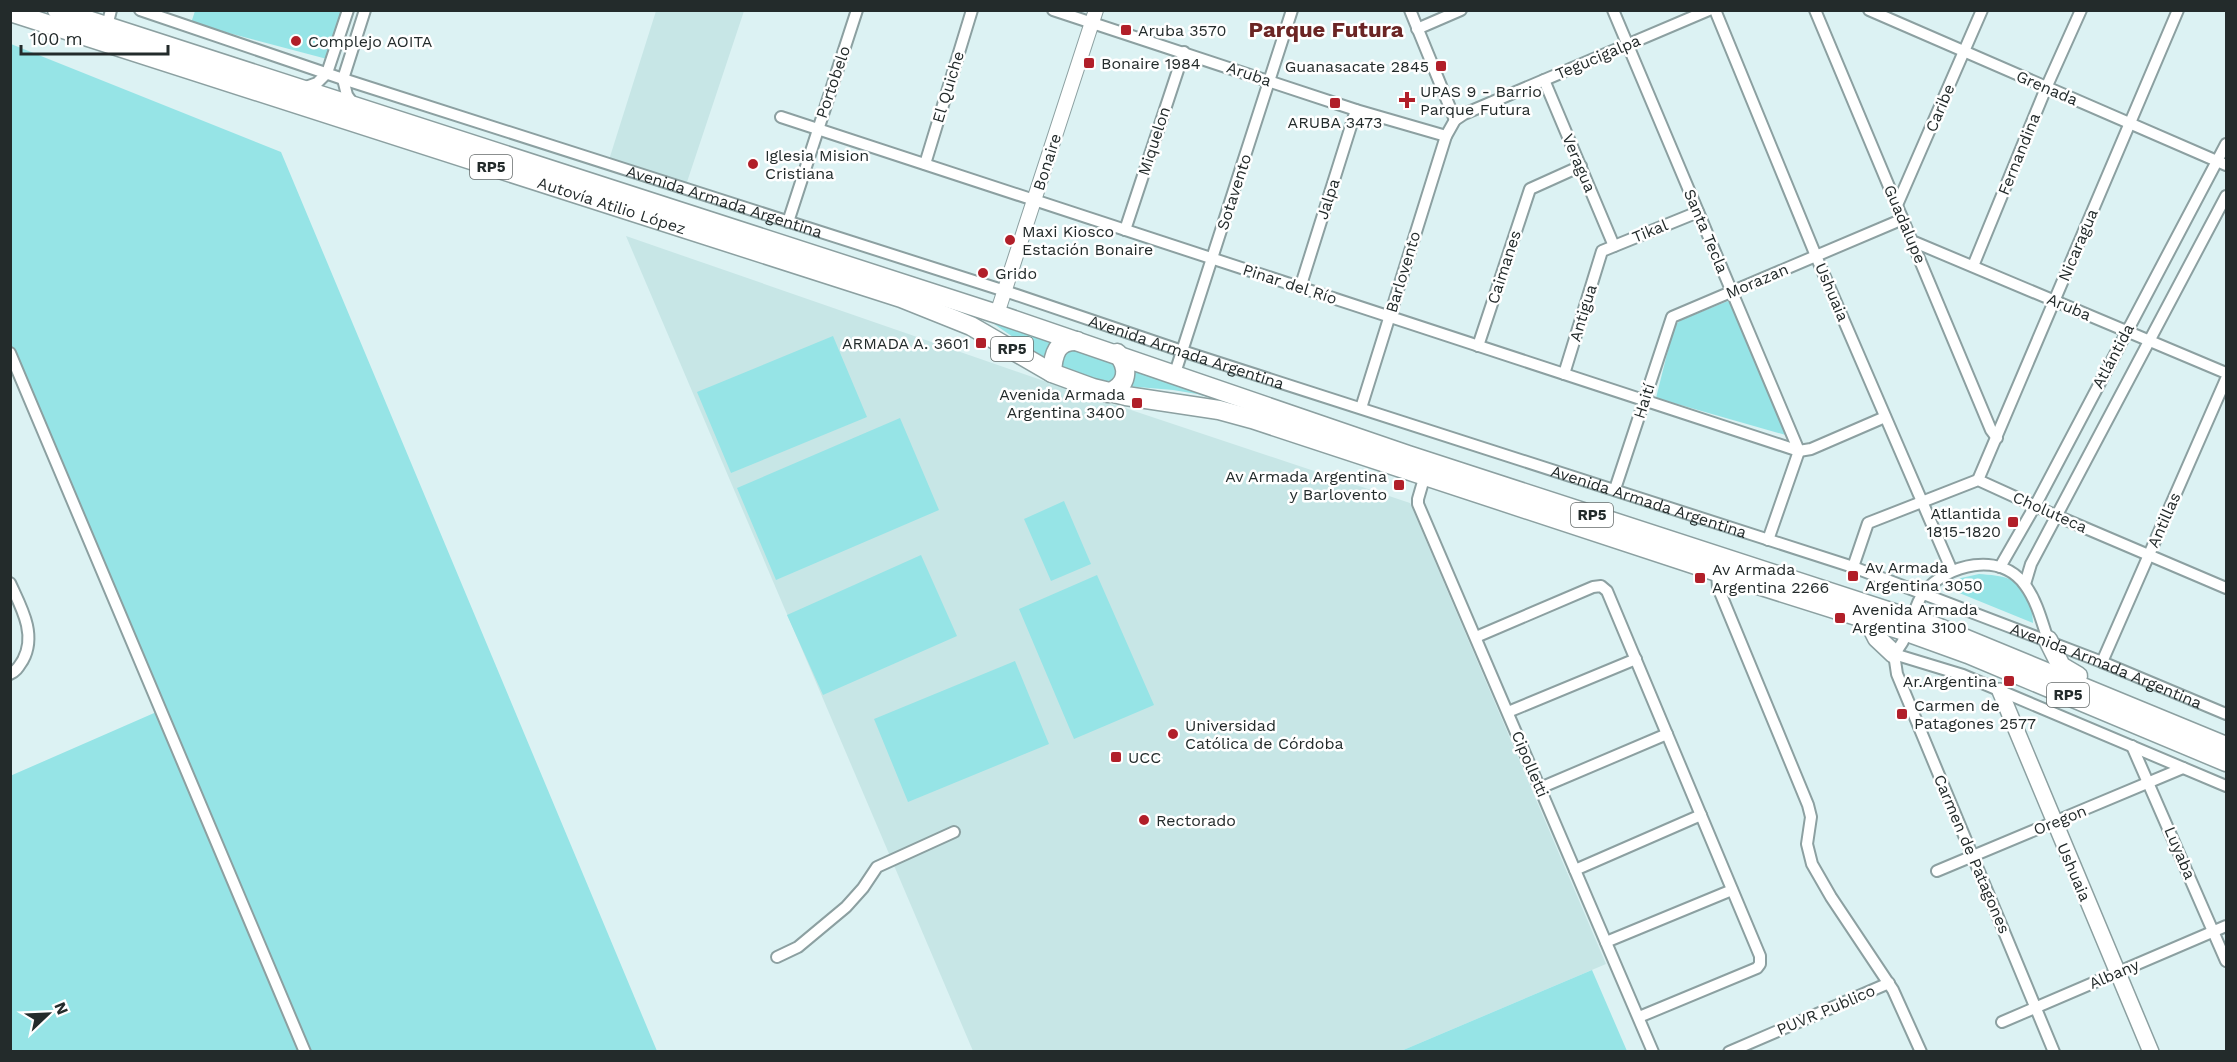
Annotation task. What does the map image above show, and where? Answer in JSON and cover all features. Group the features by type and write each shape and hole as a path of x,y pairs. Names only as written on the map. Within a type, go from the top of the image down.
{"main road":[{"name":"Autovía Atilio López","path":"57,10 109,18 356,108 997,314"},
{"name":"Autovía Atilio López","path":"10,12 901,298 971,326"},
{"name":"Avenida Armada Argentina","path":"997,314 1910,625 2140,709 2226,746"},
{"name":"Avenida Armada Argentina","path":"971,326 1052,373 1108,393 1219,410 1868,620 1910,625 1968,654 2226,762"},
{"path":"1052,373 1057,349 1064,342 1077,340"},
{"path":"1108,393 1118,388 1126,374 1122,359 1117,353"},
{"path":"1868,620 1877,638 1894,654"},
{"path":"2048,640 2061,666 2066,670 2126,698 2140,709"},
{"name":"Ushuaia","path":"2000,691 2151,1052"}],"street":[{"name":"Avenida Armada Argentina","path":"140,10 343,79 1005,291 1182,351 1853,567 2048,640 2226,714"},
{"path":"300,89 317,83 327,73 348,10"},
{"path":"356,108 347,95 343,79 365,10"},
{"name":"Portobelo","path":"788,222 857,10"},
{"name":"El Quiche","path":"925,164 972,10"},
{"name":"Aruba","path":"1053,10 1094,17 1184,52 1269,81 1356,110 1446,136"},
{"name":"Sotavento","path":"1175,373 1292,10"},
{"path":"1410,10 1455,120"},
{"path":"1417,29 1461,10"},
{"name":"Santa Tecla","path":"1613,10 1799,451"},
{"name":"Tegucigalpa","path":"1455,120 1464,114 1709,10"},
{"name":"Ushuaia","path":"1715,10 1816,256 1952,571"},
{"name":"Guadalupe","path":"1815,10 1991,430 1997,438"},
{"name":"Caribe","path":"1897,206 1982,10"},
{"name":"Fernandina","path":"1973,266 2046,88 2081,10"},
{"name":"Nicaragua","path":"1978,480 2178,10"},
{"name":"Grenada","path":"1873,11 2222,163"},
{"name":"Bonaire","path":"997,314 1094,17"},
{"name":"Miquelon","path":"1125,230 1184,52"},
{"name":"Veragua","path":"1544,80 1614,246"},
{"name":"Jalpa","path":"1300,288 1356,110"},
{"name":"Pinar del Río","path":"781,117 1799,451"},
{"name":"Barlovento","path":"1361,408 1446,136 1455,120"},
{"name":"Atlántida","path":"2000,567 2035,506 2126,331 2222,163 2226,144"},
{"name":"Caimanes","path":"1478,346 1530,189 1581,166"},
{"name":"Atlántida","path":"2025,584 2028,569 2226,196"},
{"name":"Tikal","path":"1602,251 1698,212"},
{"name":"Morazan","path":"1676,314 1903,219"},
{"name":"Aruba","path":"1912,241 2226,373"},
{"name":"Antigua","path":"1564,374 1602,251"},
{"name":"Haití","path":"1615,489 1669,321 1676,314"},
{"path":"10,353 305,1052"},
{"name":"Antillas","path":"2102,662 2226,379"},
{"path":"1768,540 1799,451 1812,449 1885,417"},
{"name":"Cipolletti","path":"1425,475 1418,499 1419,504 1653,1052"},
{"path":"1853,567 1865,528 1872,520 1978,480"},
{"name":"Choluteca","path":"1978,480 2056,516 2226,588"},
{"path":"2048,640 2038,608 2025,584 2000,567 1977,564 1952,571 1924,593 1894,654 1953,672 2226,786"},
{"path":"1718,572 1718,588 1808,805 1811,817 1807,844 1812,864 1831,897 1889,983 1921,1052"},
{"path":"10,583 26,618 29,633 27,652 16,671 10,674"},
{"path":"1476,637 1593,587 1601,586 1607,591 1636,658 1760,956 1760,964 1757,968 1639,1017"},
{"name":"Carmen de Patagones","path":"1894,654 1897,674 2054,1052"},
{"path":"1508,712 1636,658"},
{"path":"1540,788 1667,734"},
{"name":"Luyaba","path":"2132,746 2226,961"},
{"name":"Oregon","path":"1937,871 2183,768"},
{"path":"1575,870 1701,815"},
{"path":"777,957 798,947 846,907 877,867 954,832"},
{"path":"1606,942 1732,890"},
{"name":"Albany","path":"2002,1022 2226,926"},
{"name":"PUVR Publico","path":"1729,1052 1889,983"}],"shaded area":[{"name":"Complejo AOITA","path":"195,11 343,11 327,59 191,23"},
{"path":"656,11 744,11 685,188 608,163"},
{"path":"11,44 281,152 657,1051 11,1051 10,776 161,710 11,353"},
{"name":"Universidad Católica de Córdoba","path":"626,236 1044,381 1410,503 1606,964 1401,1051 973,1051"},
{"path":"1733,299 1789,436 1656,398 1674,326 1681,320"},
{"path":"984,317 1057,340 1048,361"},
{"path":"833,336 867,417 731,473 697,392"},
{"path":"1068,347 1116,361 1122,368 1111,385 1061,369 1060,350"},
{"path":"1130,367 1274,415 1197,394 1126,386"},
{"path":"900,418 939,510 776,580 737,488"},
{"path":"1064,501 1091,564 1051,581 1024,519"},
{"path":"921,555 957,636 823,695 787,615"},
{"path":"1979,574 2005,578 2018,585 2028,600 2033,623 1947,588 1961,578"},
{"path":"1097,575 1154,705 1074,739 1019,609"},
{"path":"1015,661 1049,744 908,802 874,719"},
{"path":"1592,970 1627,1051 1401,1051"}],"place":[{"name":"Aruba 3570","path":"1126,30"},
{"name":"Complejo AOITA","path":"296,41"},
{"name":"Bonaire 1984","path":"1089,63"},
{"name":"Guanasacate 2845","path":"1441,66"},
{"name":"UPAS 9 - Barrio Parque Futura","path":"1407,100"},
{"name":"ARUBA 3473","path":"1335,103"},
{"name":"Iglesia Mision Cristiana","path":"753,164"},
{"name":"Maxi Kiosco Estación Bonaire","path":"1010,240"},
{"name":"Grido","path":"983,273"},
{"name":"ARMADA A. 3601","path":"981,343"},
{"name":"Avenida Armada Argentina 3400","path":"1137,403"},
{"name":"Av Armada Argentina y Barlovento","path":"1399,485"},
{"name":"Atlantida 1815-1820","path":"2013,522"},
{"name":"Av Armada Argentina 3050","path":"1853,576"},
{"name":"Av Armada Argentina 2266","path":"1700,578"},
{"name":"Avenida Armada Argentina 3100","path":"1840,618"},
{"name":"Ar.Argentina","path":"2009,681"},
{"name":"Carmen de Patagones 2577","path":"1902,714"},
{"name":"Universidad Católica de Córdoba","path":"1173,734"},
{"name":"UCC","path":"1116,757"},
{"name":"Rectorado","path":"1144,820"}],"district":[{"name":"Parque Futura","path":"1326,29"}]}
